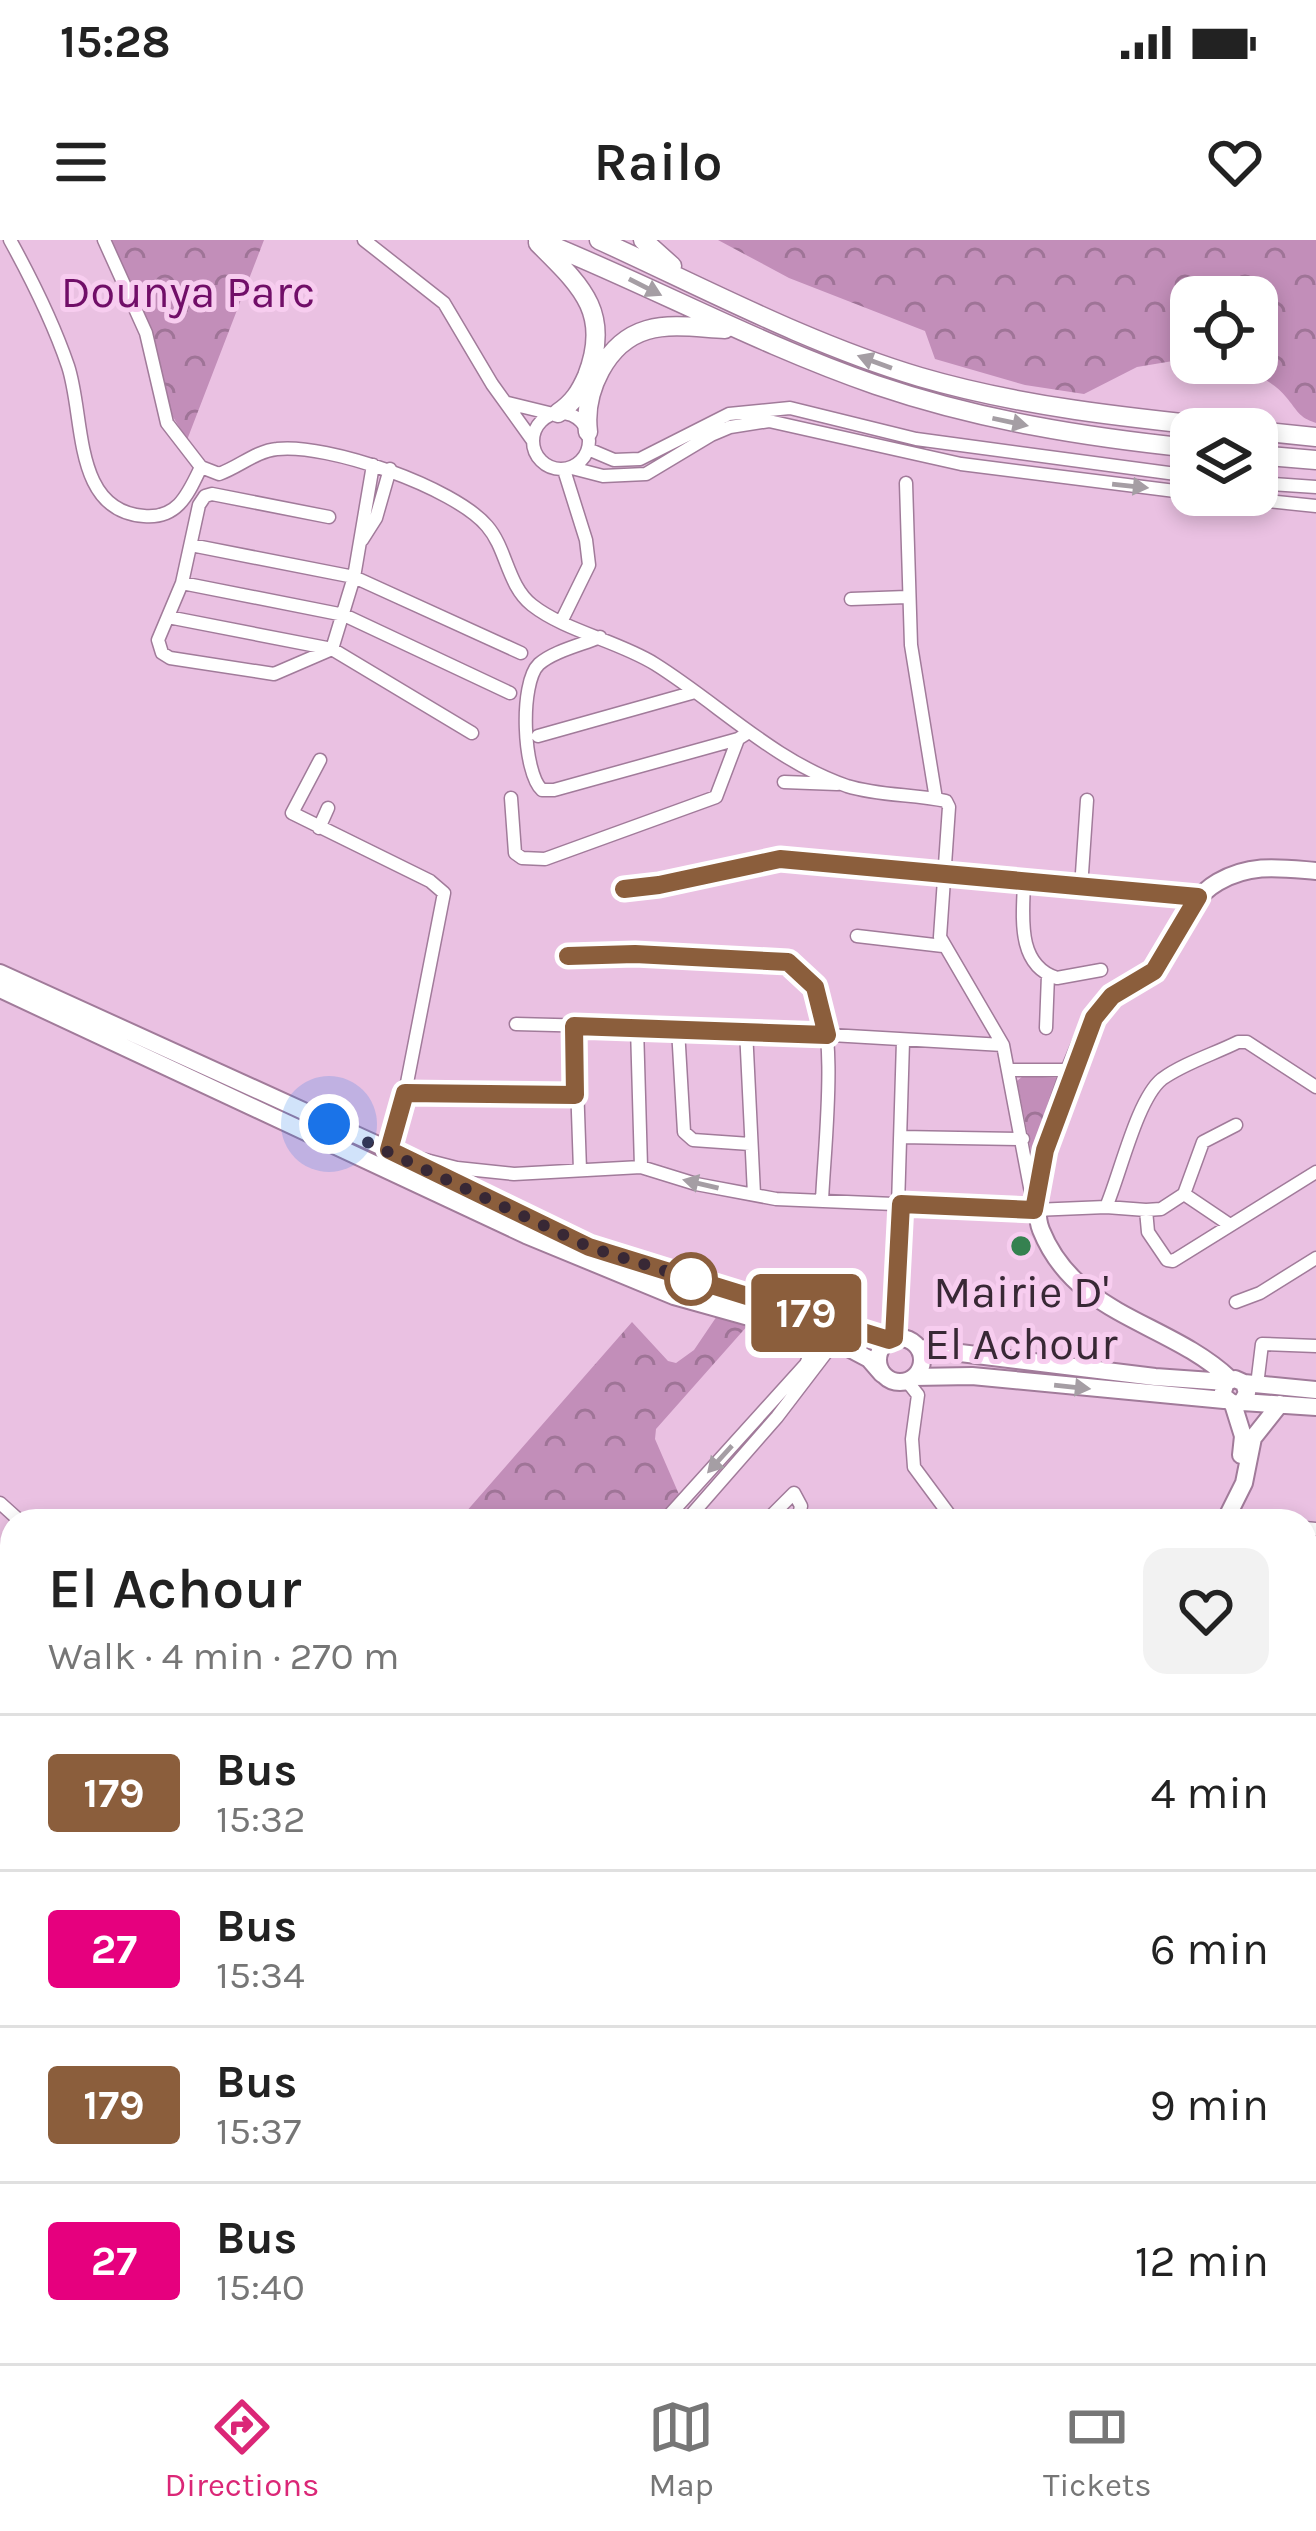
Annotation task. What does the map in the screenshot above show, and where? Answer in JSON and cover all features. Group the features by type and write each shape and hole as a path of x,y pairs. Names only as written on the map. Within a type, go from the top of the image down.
{"highway":[{"path":"537,240 873,384 956,409 1069,433 1170,445"},
{"path":"537,240 587,297 596,329 597,366"},
{"path":"599,240 836,348 920,377 1073,409 1170,421"},
{"path":"643,240 694,285"},
{"path":"556,413 586,389 597,366 646,330 673,326 736,329"},
{"path":"586,389 588,440"},
{"path":"1278,433 1316,437"},
{"path":"1278,457 1316,460"}],"main road":[{"path":"1218,1509 1242,1451 1237,1391 1185,1344 1088,1294 1054,1256 1034,1210 1045,1150 1072,1070 1101,1008 1154,971 1198,897 1247,869 1316,871"},
{"path":"0,973 589,1247 891,1339 905,1338 920,1348 1155,1377 1237,1391 1280,1404 1316,1407"},
{"path":"0,988 526,1235 674,1296 827,1339 869,1359 898,1382 972,1376 1237,1391 1316,1390"},
{"path":"883,1373 878,1357 891,1339"},
{"path":"910,1379 921,1365 920,1348"},
{"path":"1231,1509 1244,1484 1253,1438 1280,1404"}],"street":[{"path":"10,240 68,365 98,495 125,513 162,516 175,511 201,467"},
{"path":"104,240 146,333 167,423 201,467 219,474 259,453 282,448 390,470 476,514 496,539 524,598 652,662 711,699 744,735 844,785"},
{"path":"364,240 444,303 542,463 603,476 646,474 711,435 769,421 961,464 1170,490"},
{"path":"508,404 576,417 588,440 614,460 640,459 729,414 790,408 916,439 1170,473"},
{"path":"532,441 541,421 556,413"},
{"path":"562,620 589,565 568,469 588,440"},
{"path":"329,517 208,495 200,502 182,583 158,644 170,658 274,674 332,649 354,577 374,465"},
{"path":"361,541 376,518 390,470"},
{"path":"906,483 907,597 936,799"},
{"path":"1278,484 1316,487"},
{"path":"1278,502 1316,506"},
{"path":"190,545 354,577 521,653"},
{"path":"182,583 344,615 510,693"},
{"path":"850,599 907,597"},
{"path":"168,617 332,649 472,733"},
{"path":"600,637 536,668 526,727 537,786 554,790 744,735"},
{"path":"538,736 695,692"},
{"path":"511,798 516,856 545,860 716,797 744,735"},
{"path":"320,760 292,813 444,892 405,1093 389,1150 494,1173 641,1167 696,1184 823,1201 1145,1210 1161,1209 1184,1194 1204,1142 1236,1126"},
{"path":"784,782 844,785 946,801 943,946 1004,1045 1034,1210"},
{"path":"1081,888 1087,800"},
{"path":"319,828 328,808"},
{"path":"624,889 780,859 1198,897"},
{"path":"1024,882 1025,946 1031,959 1048,975 1064,979 1101,970"},
{"path":"857,936 943,946"},
{"path":"568,956 635,954 788,962 815,987 827,1035 823,1201"},
{"path":"1046,1028 1048,975"},
{"path":"516,1024 746,1030 1004,1045"},
{"path":"574,1026 580,1169"},
{"path":"637,1027 641,1167"},
{"path":"678,1029 684,1132 693,1140 750,1144"},
{"path":"746,1030 754,1194"},
{"path":"891,1339 901,1204 903,1041"},
{"path":"1106,1207 1123,1168 1130,1135 1160,1081 1238,1042 1247,1042 1316,1087"},
{"path":"1009,1070 1072,1070"},
{"path":"405,1093 575,1095"},
{"path":"900,1136 1023,1139"},
{"path":"1145,1210 1148,1232 1170,1261 1316,1172"},
{"path":"1184,1194 1230,1226"},
{"path":"1236,1302 1260,1293 1316,1258"},
{"path":"675,1509 827,1339"},
{"path":"696,1509 777,1417 827,1339"},
{"path":"1237,1391 1262,1344 1316,1346"},
{"path":"910,1379 918,1395 914,1468 945,1509"},
{"path":"778,1509 794,1493 800,1509"}],"green space":[{"name":"Dounya Parc","path":"110,240 264,240 187,440 173,417 141,313"},
{"path":"718,240 1316,240 1316,423 1302,416 1271,384 1278,384 1278,276 1170,276 1170,362 1137,367 1084,394 1025,385 935,359 925,331 789,278"},
{"path":"1023,1076 1061,1078 1032,1156 1017,1081"},
{"path":"717,1316 749,1324 656,1429 655,1439 681,1499 672,1509 468,1509 632,1322 668,1361 676,1363 694,1350"}],"bus line":[{"name":"179","path":"568,956 635,954 788,962 815,987 827,1035 574,1026 575,1095 405,1093 389,1150 589,1247 889,1340 894,1338 901,1204 1034,1210 1045,1150 1094,1018 1112,996 1146,979 1162,963 1198,897 780,859 624,889"}],"place":[{"name":"Mairie D' El Achour","path":"1021,1246"}],"route":[{"path":"329,1124 589,1247 691,1279"}]}
